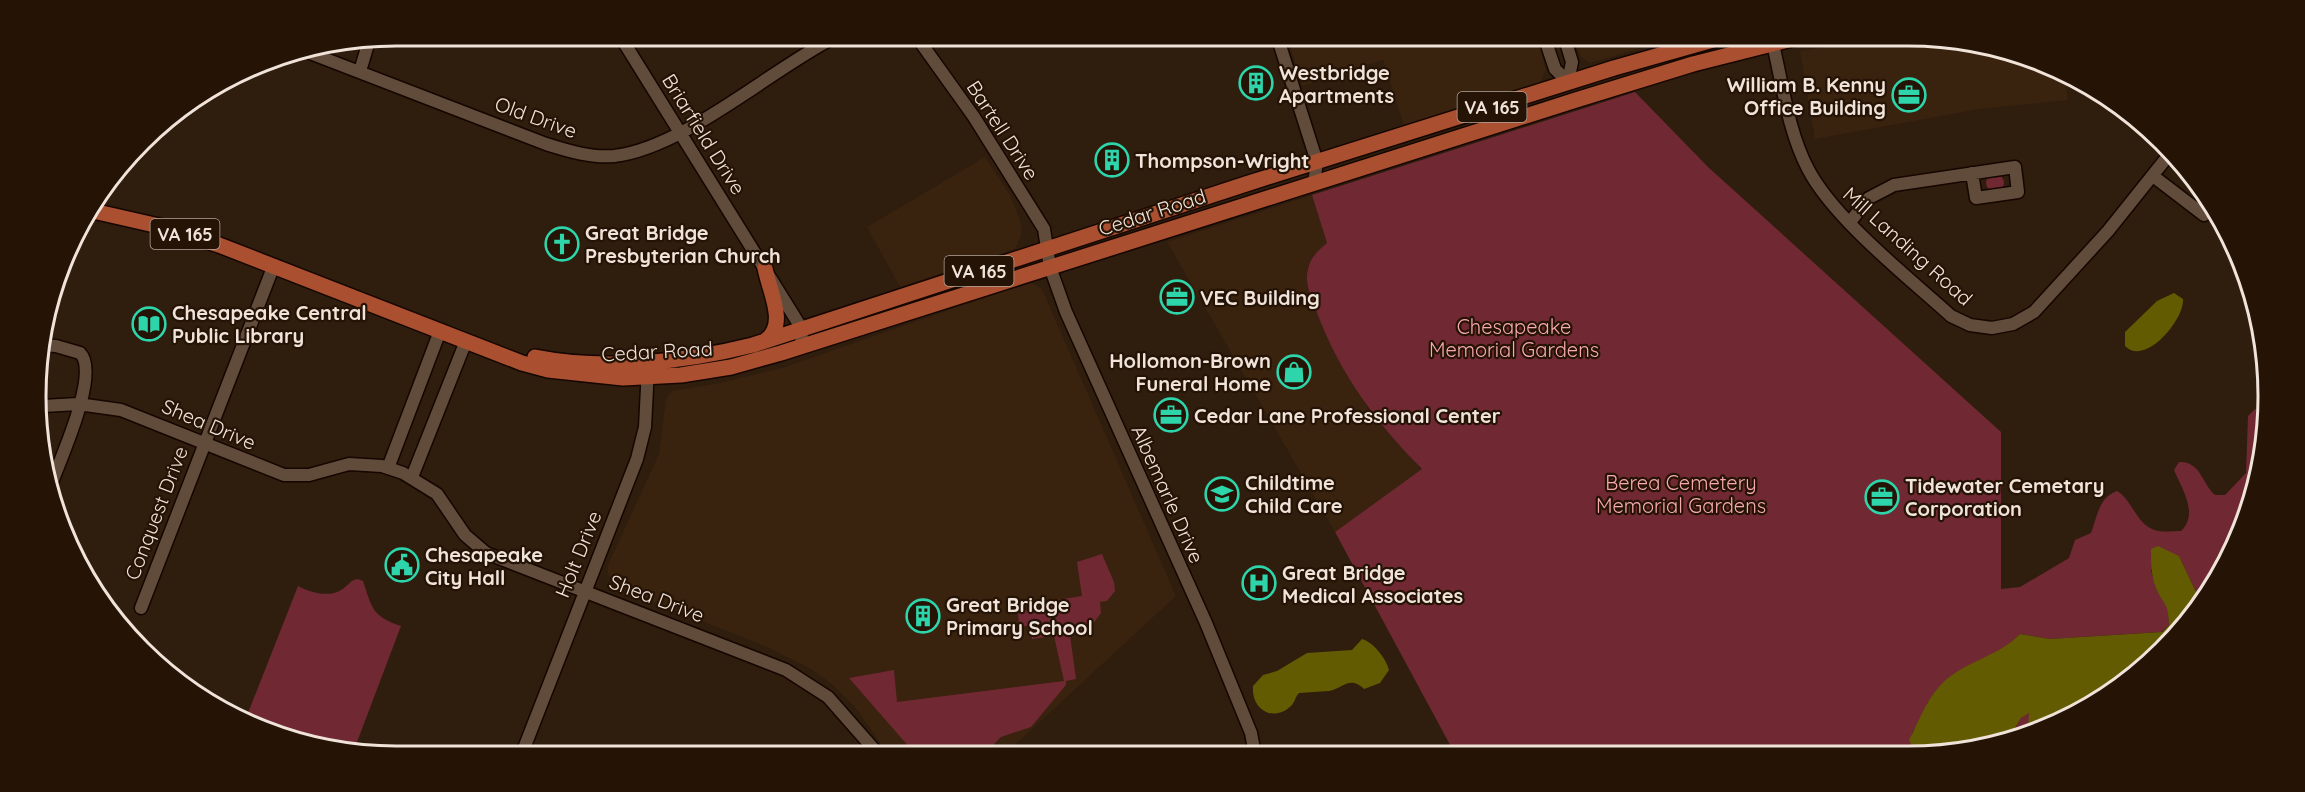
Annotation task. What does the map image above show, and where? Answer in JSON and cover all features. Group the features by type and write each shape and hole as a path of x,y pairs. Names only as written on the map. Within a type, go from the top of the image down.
{"main road":[{"name":"Cedar Road","path":"509,356 523,354 591,363 648,361 707,355 765,341 1568,82 1692,46"},
{"name":"Cedar Road","path":"99,212 159,226 274,265 535,367 575,374 648,377 731,367 801,347 1427,147 1752,46"},
{"path":"1427,147 1467,126 1556,97 1566,91 1568,82 1611,89"},
{"path":"765,268 777,321 774,334 765,341"}],"street":[{"name":"Briarfield Drive","path":"626,46 802,329"},
{"name":"Old Drive","path":"317,55 571,152 612,156 633,152 680,132 817,46"},
{"name":"Bartell Drive","path":"923,46 974,117 1034,212 1044,229 1048,249"},
{"path":"1280,46 1317,162 1314,183"},
{"path":"1547,46 1555,69 1568,82"},
{"path":"1567,46 1572,62 1568,82"},
{"name":"Mill Landing Road","path":"1773,46 1795,134 1807,168 1820,190 1850,222 1951,316 1970,325 2004,327 2034,312 2166,159"},
{"path":"360,70 367,48"},
{"path":"1850,222 1869,198 1888,188 1972,173"},
{"path":"2153,176 2204,215"},
{"name":"Albemarle Drive","path":"1048,249 1050,267 1092,372 1206,623 1251,733 1253,746"},
{"name":"Conquest Drive","path":"142,605 274,265"},
{"path":"801,347 802,329"},
{"path":"388,468 440,331"},
{"path":"412,477 466,341"},
{"path":"50,346 82,355 87,373 55,472"},
{"name":"Holt Drive","path":"525,746 637,459 645,427 648,361"},
{"name":"Shea Drive","path":"46,406 78,404 132,413 204,445 292,476 309,475 349,464 388,468 412,477 437,494 478,548 786,670 828,697 871,746"}],"shaded area":[{"path":"1290,46 1540,46 1546,70 1540,83 1532,87 1404,126 1383,60 1302,86"},
{"path":"1577,46 1647,46 1590,63 1581,57"},
{"path":"1832,46 1909,46 1977,53 2021,65 2066,84 2068,100 1980,109 1815,139 1800,51"},
{"path":"985,157 1010,195 1020,220 1022,233 1015,249 900,287 867,227"},
{"name":"Hollomon-Brown Funeral Home","path":"1312,195 1327,243 1314,255 1308,266 1307,284 1321,324 1335,353 1374,417 1422,470 1335,532 1167,242"},
{"path":"1032,283 1042,289 1176,596 1014,746 883,746 855,707 832,684 809,668 767,647 616,587 608,574 608,565 659,454 666,399 672,391 782,368"},
{"path":"2174,293 2183,299 2182,308 2178,318 2162,338 2153,346 2143,350 2133,351 2125,346 2125,332 2157,301"},
{"path":"2158,546 2179,556 2198,593 2156,643 2122,673 2084,699 2028,724 2029,713 2021,718 2014,729 1999,734 1955,743 1912,746 1909,740 1926,705 1939,687 1957,672 2001,649 2020,634 2050,639 2162,632 2169,625 2168,611 2153,578 2151,549"},
{"path":"1362,639 1375,647 1387,665 1389,670 1380,683 1364,689 1350,683 1329,691 1299,693 1291,706 1277,713 1264,711 1259,707 1253,694 1253,686 1263,675 1277,671 1307,653 1352,650"}],"green space":[{"name":"Berea Cemetery Memorial Gardens","path":"1635,92 1708,167 2001,432 2001,589 2020,587 2069,558 2075,540 2091,533 2102,503 2117,491 2141,521 2152,529 2166,532 2181,531 2189,517 2189,509 2174,470 2179,462 2192,465 2197,469 2215,495 2225,495 2246,473 2248,416 2258,409 2256,442 2240,508 2222,551 2198,593 2179,556 2151,570 2157,590 2168,606 2169,625 2161,632 2050,639 2020,634 2006,648 1939,697 1928,702 1926,720 1917,726 1912,734 1913,746 1451,746 1335,532 1422,469 1361,397 1337,357 1317,313 1309,292 1307,275 1313,258 1327,243 1312,195"},
{"path":"1995,174 2001,177 2004,183 2001,189 1995,192 1989,189 1986,183 1989,177"},
{"path":"1102,554 1114,582 1115,591 1107,601 1100,602 1101,613 1087,632 1070,635 1076,679 1066,681 1066,685 1031,727 1001,737 992,746 908,746 849,678 894,670 897,702 1064,681 1054,636 1032,639 1030,626 1019,626 1018,612 1056,605 1056,600 1082,596 1077,562"},
{"path":"355,580 363,581 371,604 378,614 401,626 356,744 306,734 248,712 298,586 313,592 331,594"},
{"path":"2030,712 2029,724 2014,729 2021,718"}],"place":[{"name":"Westbridge Apartments","path":"1256,83"},
{"name":"William B. Kenny Office Building","path":"1909,95"},
{"name":"Thompson-Wright","path":"1112,160"},
{"name":"Great Bridge Presbyterian Church","path":"562,244"},
{"name":"VEC Building","path":"1177,297"},
{"name":"Chesapeake Central Public Library","path":"149,324"},
{"name":"Hollomon-Brown Funeral Home","path":"1294,372"},
{"name":"Cedar Lane Professional Center","path":"1171,415"},
{"name":"Childtime Child Care","path":"1222,494"},
{"name":"Tidewater Cemetary Corporation","path":"1882,497"},
{"name":"Chesapeake City Hall","path":"402,565"},
{"name":"Great Bridge Medical Associates","path":"1259,583"},
{"name":"Great Bridge Primary School","path":"923,616"}],"park label":[{"name":"Chesapeake Memorial Gardens","path":"1514,338"}]}
